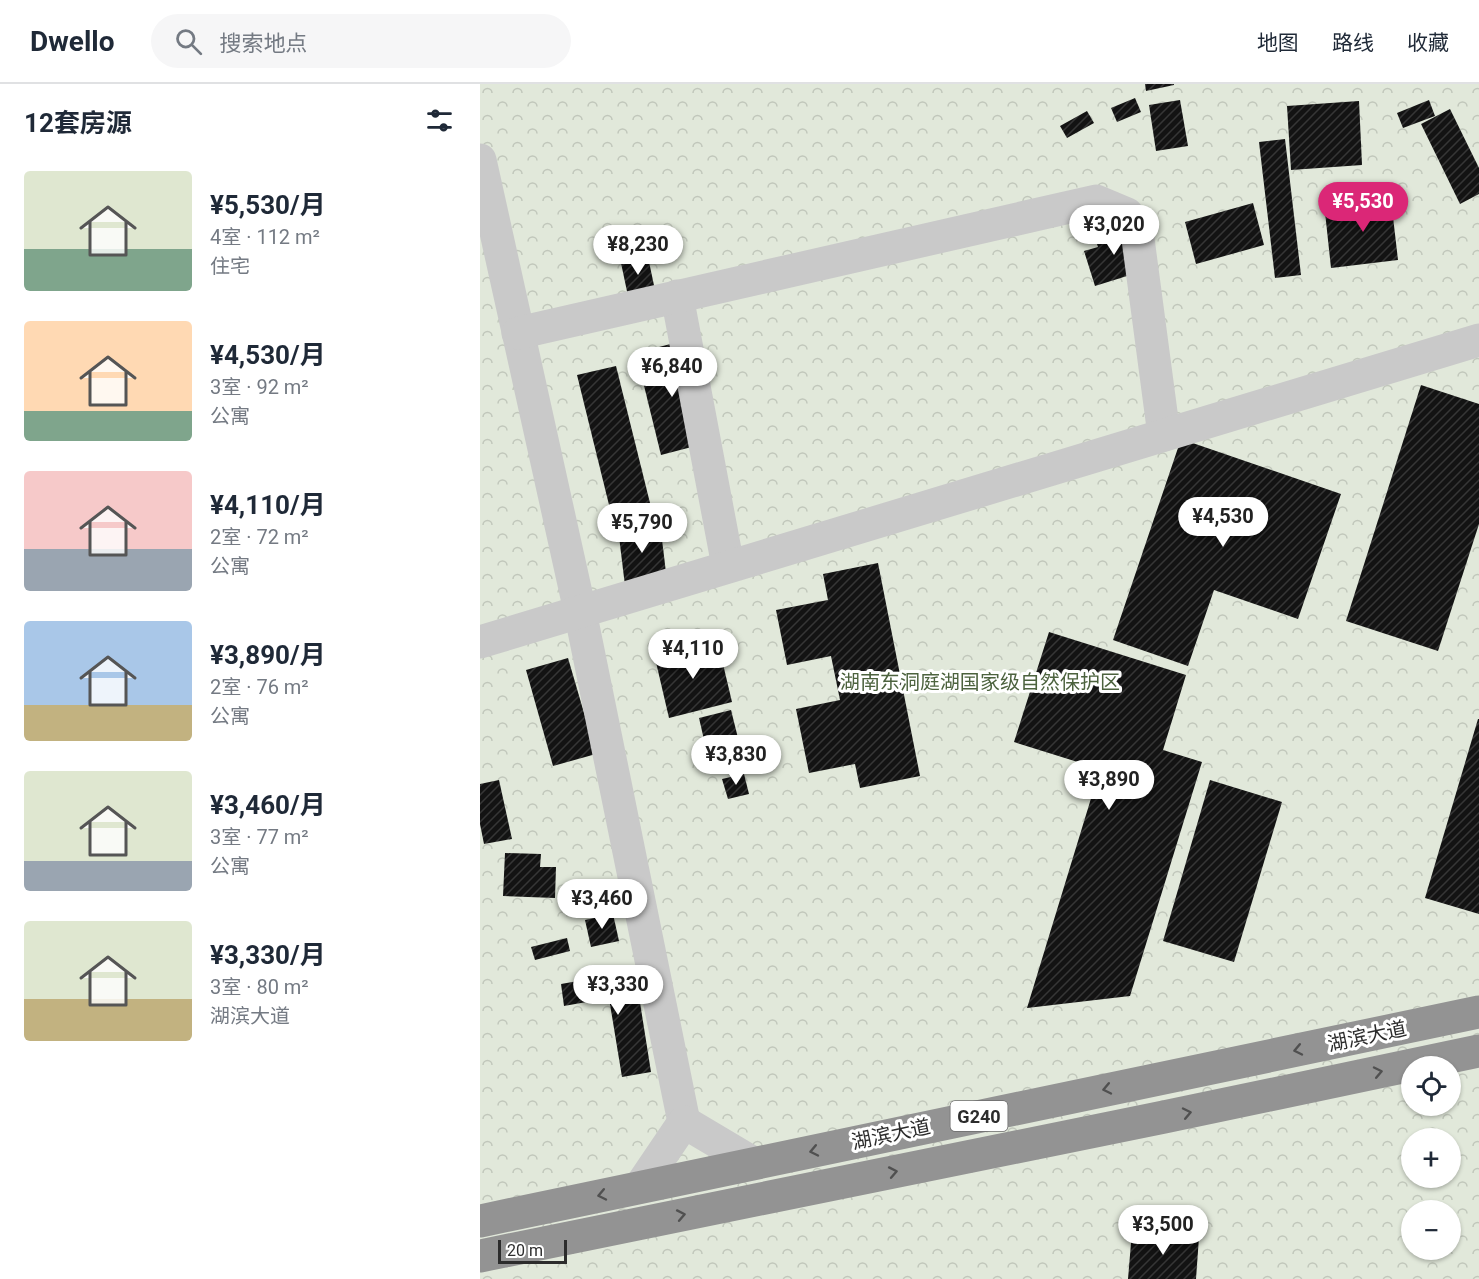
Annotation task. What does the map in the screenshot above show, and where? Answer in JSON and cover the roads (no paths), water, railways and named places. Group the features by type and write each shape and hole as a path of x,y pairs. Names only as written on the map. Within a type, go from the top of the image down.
{"highway":[{"name":"湖滨大道","path":"480,1221 1479,1012"},
{"name":"湖滨大道","path":"480,1256 1153,1120 1479,1051"}],"street":[{"path":"480,160 580,611 684,1122 640,1187"},
{"path":"518,333 1096,201 1127,213 1138,239 1164,435"},
{"path":"677,296 728,566"},
{"path":"480,642 1479,340"},
{"path":"684,1122 753,1163"}],"park label":[{"name":"湖南东洞庭湖国家级自然保护区","path":"980,682"}]}
